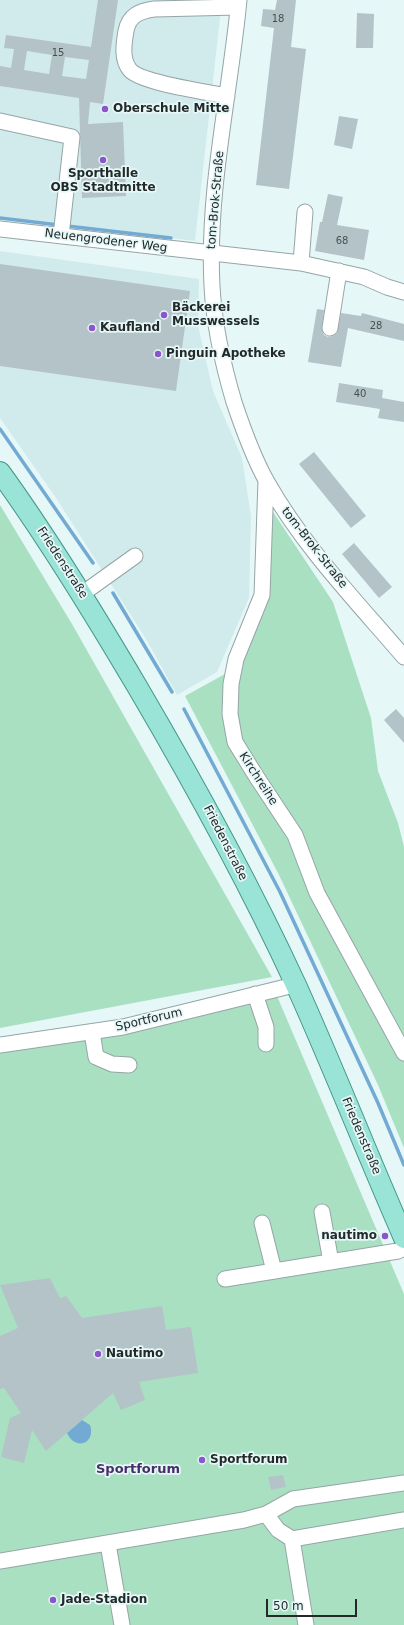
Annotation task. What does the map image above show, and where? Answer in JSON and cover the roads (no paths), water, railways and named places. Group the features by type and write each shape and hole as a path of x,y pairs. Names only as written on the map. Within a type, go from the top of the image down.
{"main road":[{"name":"Friedenstraße","path":"0,472 29,513 100,622 204,802 254,898 295,983 331,1064 404,1238"}],"street":[{"name":"tom-Brok-Straße","path":"238,4 212,215 212,287 215,317 228,381 241,421 266,480 300,533 404,657"},
{"path":"227,96 159,82 138,76 130,70 125,61 124,44 127,28 133,16 142,10 238,4"},
{"path":"0,121 72,137 61,236"},
{"path":"302,263 305,212"},
{"name":"Neuengrodener Weg","path":"0,229 302,263 364,277 387,287 404,292"},
{"path":"330,328 339,271"},
{"name":"Kirchreihe","path":"266,480 262,595 236,659 231,684 230,714 235,742 295,835 317,893 404,1053"},
{"path":"82,594 135,556"},
{"name":"Sportforum","path":"0,1045 123,1027 286,987 295,983"},
{"path":"255,994 266,1027 266,1044"},
{"path":"92,1032 96,1057 112,1064 129,1065"},
{"path":"322,1212 331,1262"},
{"path":"262,1223 274,1271"},
{"path":"226,1280 398,1251 404,1248"},
{"path":"0,1561 244,1520 266,1514 293,1499 404,1483"},
{"path":"266,1514 278,1530 292,1539 404,1520"},
{"path":"292,1539 306,1625"},
{"path":"108,1544 122,1625"}],"water":[{"path":"82,1420 90,1425 91,1432 87,1441 84,1443 79,1443 71,1439 67,1433"}],"waterway":[{"path":"0,218 59,225"},
{"path":"67,226 171,238"},
{"path":"0,429 93,563"},
{"path":"113,593 172,692"},
{"path":"184,709 280,892 378,1103 404,1165"}],"place":[{"name":"Oberschule Mitte","path":"105,109"},
{"name":"Sporthalle OBS Stadtmitte","path":"103,160"},
{"name":"Bäckerei Musswessels","path":"164,315"},
{"name":"Kaufland","path":"92,328"},
{"name":"Pinguin Apotheke","path":"158,354"},
{"name":"nautimo","path":"385,1236"},
{"name":"Nautimo","path":"98,1354"},
{"name":"Sportforum","path":"202,1460"},
{"name":"Jade-Stadion","path":"53,1600"}],"district":[{"name":"Sportforum","path":"138,1470"}]}
